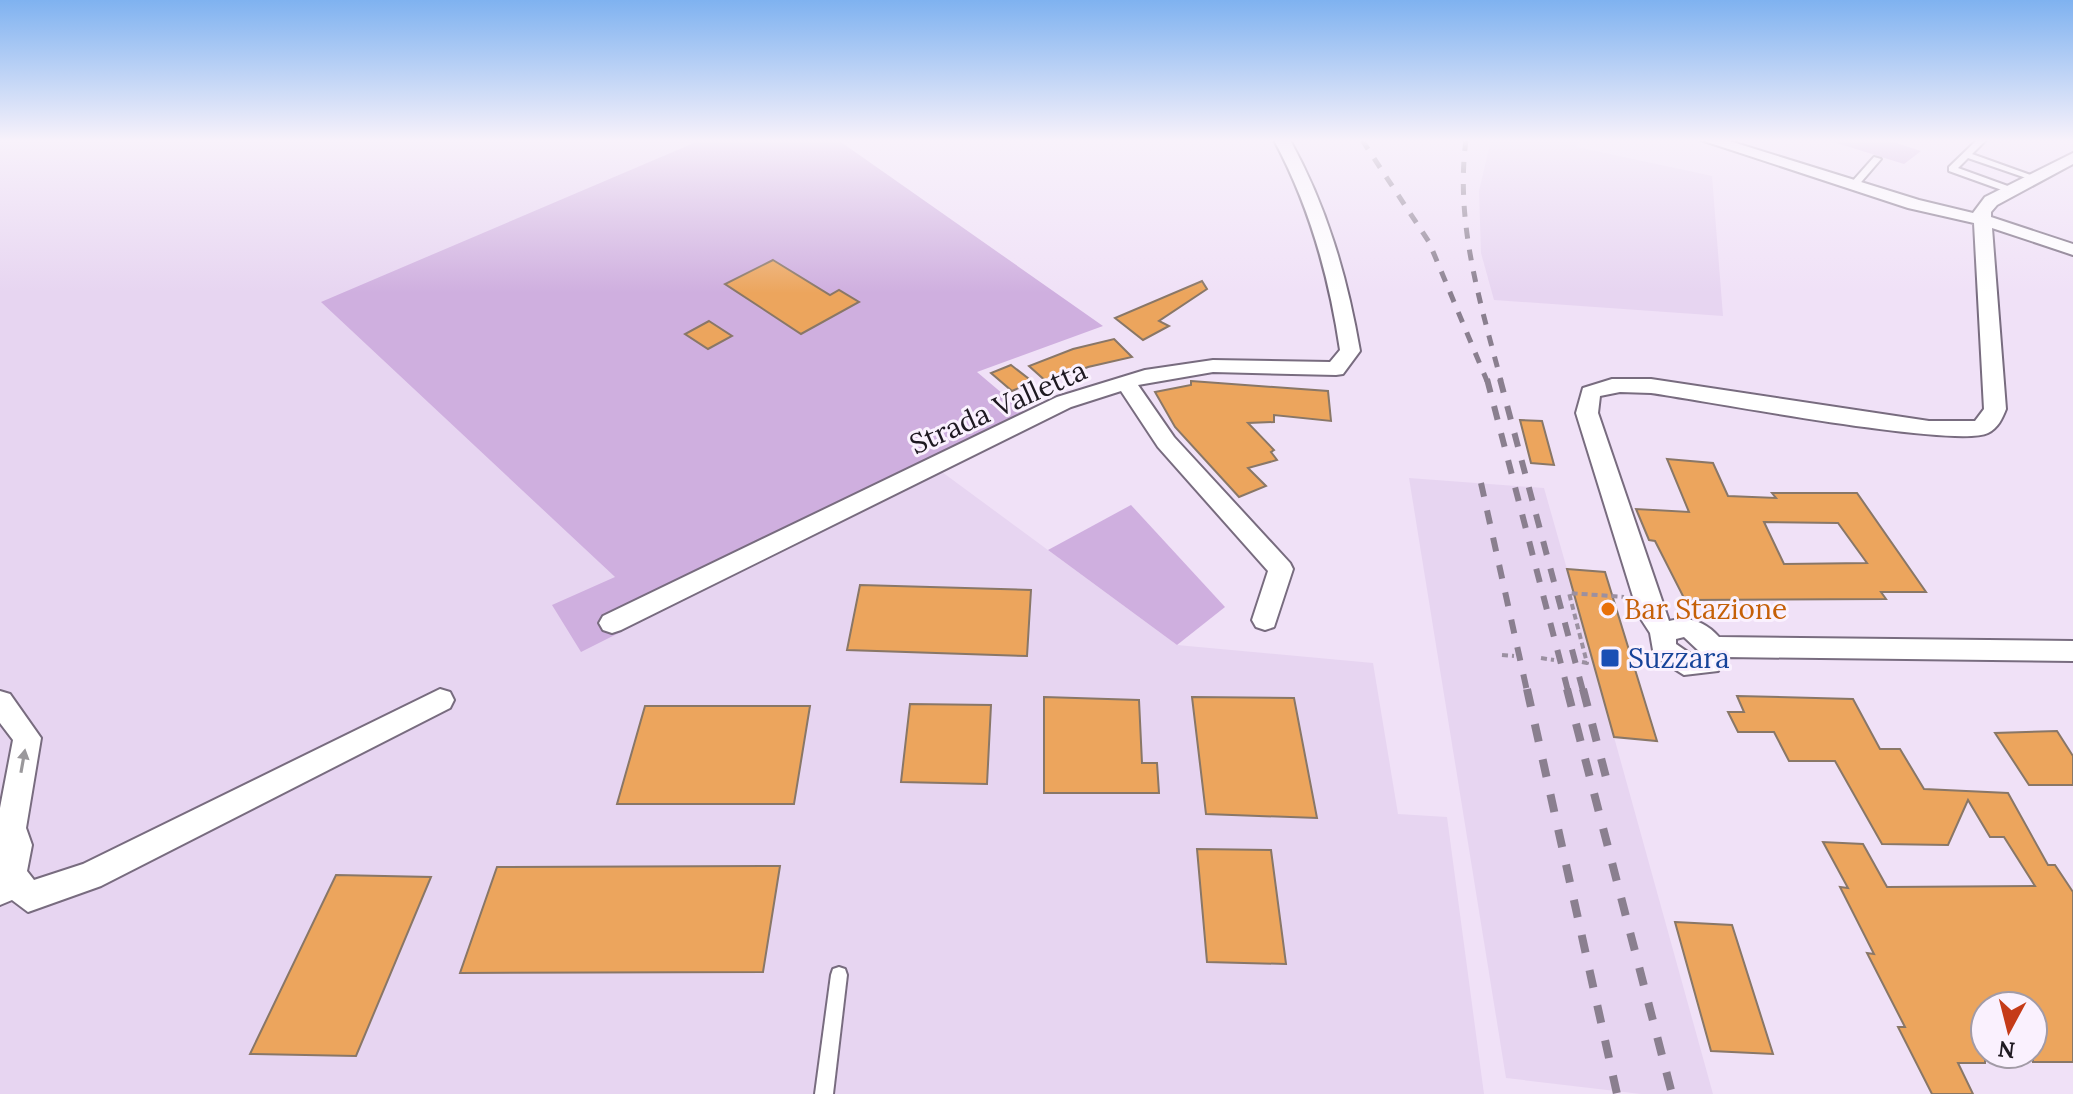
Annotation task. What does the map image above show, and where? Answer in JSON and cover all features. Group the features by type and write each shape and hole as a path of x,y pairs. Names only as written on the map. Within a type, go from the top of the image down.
{"street":[{"name":"Strada Valletta","path":"612,623 1064,402 1125,382 1213,366 1336,369 1350,351 1327,234 1309,191"},
{"path":"1872,191 1980,220 2073,250"},
{"path":"2013,191 1991,201 1982,211 1980,220 1995,409 1991,420 1980,428 1929,428 1675,389 1620,385 1600,387 1590,393 1587,413 1652,616 1663,632 1663,649 1684,664 1709,664 1714,654 1712,647 2073,651"},
{"path":"1125,382 1166,442 1281,569 1265,620"},
{"path":"0,702 27,738 6,825 18,840 18,856 6,883 28,897 90,876 440,700"}],"lane":[{"path":"824,1094 839,975"}],"path":[{"path":"1582,662 1587,663 1585,645 1569,593 1647,599"},
{"path":"1629,649 1637,649"},
{"path":"1502,655 1514,656"},
{"path":"1541,658 1554,660"}],"shaded area":[{"path":"0,191 593,191 327,304 616,578 581,651 942,472 1177,645 1373,663 1398,814 1447,817 1484,1094 0,1094"},
{"path":"581,191 911,191 1103,326 977,372 1037,423 581,652 552,605 615,577 321,302"},
{"path":"1479,191 1713,191 1723,316 1494,300 1481,253"},
{"path":"1409,478 1544,488 1567,569 1605,572 1657,741 1614,737 1713,1094 1641,1094 1506,1078"},
{"path":"1131,505 1225,607 1177,645 1048,550"}],"building":[{"path":"773,260 830,295 839,290 859,302 801,334 725,284"},
{"path":"1202,281 1207,289 1159,321 1169,326 1143,340 1115,318"},
{"path":"709,321 732,336 708,349 685,334"},
{"path":"1114,339 1132,357 1088,367 1048,383 1029,366 1073,349"},
{"path":"1011,365 1033,382 1012,391 991,373"},
{"path":"1191,381 1328,391 1331,421 1274,415 1274,422 1248,423 1274,450 1271,452 1277,460 1248,468 1266,486 1239,497 1175,427 1155,392 1191,385"},
{"path":"1520,420 1542,421 1554,465 1531,463"},
{"path":"1667,459 1713,463 1728,496 1776,498 1772,493 1857,493 1926,592 1881,592 1886,599 1685,600 1655,541 1649,540 1636,509 1689,512","holes":["1764,522 1838,523 1867,563 1784,564"]},
{"path":"1567,569 1605,572 1657,741 1614,737"},
{"path":"860,585 1031,590 1027,656 847,650"},
{"path":"1737,696 1853,699 1880,749 1900,749 1924,789 2008,793 2048,865 2055,865 2073,892 2073,1062 2049,1062 2049,990 1969,990 1969,1063 1958,1063 1973,1094 1932,1094 1898,1027 1905,1027 1867,953 1874,954 1840,887 1848,888 1823,842 1863,844 1887,887 2035,886 2004,837 1990,837 1968,800 1948,845 1882,844 1835,761 1789,761 1774,732 1738,732 1728,712 1744,712"},
{"path":"1044,697 1139,700 1142,763 1157,763 1159,793 1044,793"},
{"path":"1192,697 1294,698 1317,818 1206,814"},
{"path":"910,704 991,705 987,784 901,782"},
{"path":"645,706 810,706 794,804 617,804"},
{"path":"2057,731 2073,756 2073,785 2029,785 1995,733"},
{"path":"1197,849 1271,850 1286,964 1207,962"},
{"path":"780,866 763,972 460,973 497,867"},
{"path":"336,875 431,877 356,1056 250,1054"},
{"path":"1675,922 1732,925 1773,1054 1711,1051"}],"railway":[{"path":"1396,191 1429,242 1487,381"},
{"path":"1464,191 1472,262 1501,381"},
{"path":"1487,379 1568,691"},
{"path":"1500,379 1583,691"},
{"path":"1481,483 1527,691"},
{"path":"1527,689 1617,1094"},
{"path":"1567,689 1672,1094"},
{"path":"1583,689 1608,785"}],"place":[{"name":"Bar Stazione","path":"1608,609"},
{"name":"Suzzara","path":"1610,658"}]}
